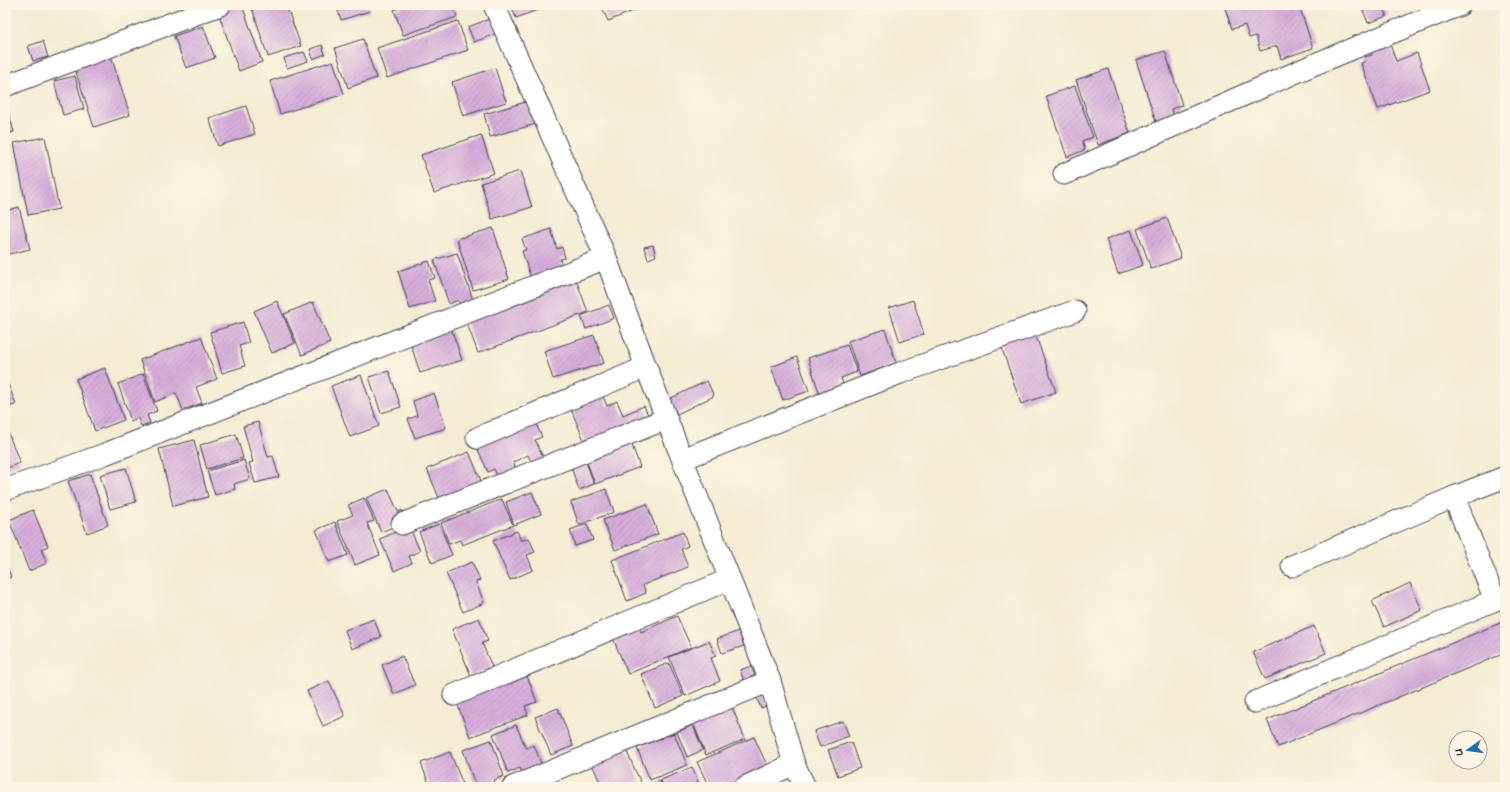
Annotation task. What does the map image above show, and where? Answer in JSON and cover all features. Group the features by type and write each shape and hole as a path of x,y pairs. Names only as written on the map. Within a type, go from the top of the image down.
{"street":[{"path":"5,86 220,5"},
{"path":"494,5 606,258 666,419 770,681 794,764 805,787"},
{"path":"1064,174 1315,64 1460,5"},
{"path":"5,490 105,454 606,258"},
{"path":"683,459 900,373 1075,311"},
{"path":"477,438 646,367"},
{"path":"402,524 666,419"},
{"path":"1292,566 1454,497 1505,477"},
{"path":"1255,702 1500,598 1454,497"},
{"path":"454,695 730,579"},
{"path":"513,787 770,681"},
{"path":"745,787 794,764"}],"building":[{"path":"237,5 242,5 262,62 239,71 218,12"},
{"path":"251,5 286,5 301,46 268,57"},
{"path":"336,5 368,5 370,11 341,20"},
{"path":"408,5 453,5 457,17 403,35 394,10"},
{"path":"511,5 550,5 516,18"},
{"path":"601,5 648,5 608,21"},
{"path":"1224,5 1299,5 1313,48 1281,59 1277,46 1260,51 1256,36 1249,38 1245,25 1232,29"},
{"path":"1361,5 1391,5 1384,8 1387,16 1368,23"},
{"path":"492,18 498,33 474,42 468,27"},
{"path":"458,21 468,50 387,78 377,48"},
{"path":"203,26 215,58 186,68 174,36"},
{"path":"363,39 376,78 348,88 335,48"},
{"path":"1388,39 1396,61 1417,53 1430,90 1378,109 1361,63 1366,61 1365,57 1372,55 1369,46"},
{"path":"43,41 48,57 33,61 28,46"},
{"path":"322,45 325,54 313,59 310,49"},
{"path":"1165,51 1182,105 1171,109 1174,116 1156,122 1136,60"},
{"path":"304,52 308,61 287,68 284,58"},
{"path":"110,53 130,115 94,127 74,66"},
{"path":"333,61 344,94 280,114 270,81"},
{"path":"495,68 506,102 463,116 452,82"},
{"path":"1108,69 1130,133 1098,145 1076,80"},
{"path":"75,76 84,109 63,115 54,81"},
{"path":"1075,86 1093,137 1082,141 1085,150 1067,157 1046,96"},
{"path":"529,101 536,124 490,137 484,114"},
{"path":"5,102 14,132 5,134"},
{"path":"246,106 255,134 218,146 209,118"},
{"path":"481,135 494,173 434,193 421,155"},
{"path":"45,137 59,209 28,215 14,143"},
{"path":"520,171 532,207 492,219 481,183"},
{"path":"19,207 30,249 5,255 5,211"},
{"path":"1167,218 1181,258 1151,269 1137,229"},
{"path":"493,228 509,279 473,290 457,239"},
{"path":"551,229 557,249 562,247 565,258 560,259 564,272 532,282 522,251 526,250 522,239"},
{"path":"1131,230 1143,265 1118,274 1106,239"},
{"path":"653,245 656,256 648,259 644,247"},
{"path":"457,253 473,300 460,305 458,300 449,304 434,260"},
{"path":"429,261 435,278 428,280 435,301 410,309 398,271"},
{"path":"575,277 588,312 478,353 465,318"},
{"path":"913,300 924,334 900,342 889,308"},
{"path":"277,301 295,343 272,353 254,311"},
{"path":"313,302 330,343 302,355 284,314"},
{"path":"609,305 614,318 586,329 581,316"},
{"path":"243,322 249,343 239,346 245,366 222,373 210,332"},
{"path":"450,325 462,360 420,373 411,345 435,337 433,330"},
{"path":"1033,328 1056,392 1021,404 999,340"},
{"path":"885,329 896,363 860,376 848,341"},
{"path":"594,335 604,363 553,379 544,351"},
{"path":"201,337 217,379 196,387 202,403 183,410 176,393 155,402 140,360"},
{"path":"847,345 857,372 841,378 844,387 820,395 808,358"},
{"path":"797,357 809,391 783,400 771,367"},
{"path":"105,368 124,420 95,431 76,379"},
{"path":"389,371 401,407 381,413 369,377"},
{"path":"143,374 157,411 147,415 150,423 141,426 138,418 131,421 118,384"},
{"path":"361,375 379,426 350,437 331,386"},
{"path":"5,379 16,404 5,409"},
{"path":"707,381 714,396 677,414 669,399"},
{"path":"434,393 446,428 415,438 408,419 417,416 413,401"},
{"path":"602,394 607,406 617,401 623,415 644,406 649,417 586,445 570,407"},
{"path":"534,419 542,437 535,440 545,461 533,466 528,455 513,462 518,474 500,481 494,469 488,472 476,445"},
{"path":"258,422 268,457 273,456 279,477 255,483 249,463 253,462 243,426"},
{"path":"5,425 20,463 5,469"},
{"path":"236,434 243,458 207,469 200,445"},
{"path":"194,440 208,497 173,506 159,449"},
{"path":"630,440 640,467 595,484 585,457"},
{"path":"469,452 484,488 442,505 427,469"},
{"path":"244,460 250,479 234,484 235,489 215,495 207,471"},
{"path":"586,462 594,484 579,490 571,467"},
{"path":"126,468 136,502 110,509 100,475"},
{"path":"90,474 108,525 87,533 68,481"},
{"path":"388,489 398,512 402,510 407,521 381,532 366,498"},
{"path":"606,489 614,512 579,525 571,502"},
{"path":"532,492 541,514 514,525 506,502"},
{"path":"364,498 374,521 367,523 380,555 355,565 337,521 353,515 348,505"},
{"path":"502,499 513,525 462,545 460,540 449,544 441,523"},
{"path":"647,504 658,534 615,550 603,520"},
{"path":"33,510 48,546 41,549 47,563 29,571 9,520"},
{"path":"335,522 348,555 329,562 316,530"},
{"path":"439,524 452,555 432,563 419,532"},
{"path":"587,524 593,540 575,546 570,530"},
{"path":"409,526 420,551 409,556 412,563 394,571 380,539"},
{"path":"517,531 521,541 529,538 535,552 527,555 533,570 510,580 493,541"},
{"path":"683,532 688,546 681,549 688,567 643,585 646,593 627,601 612,560"},
{"path":"5,562 11,577 5,579"},
{"path":"472,562 480,580 476,582 484,603 463,612 446,573"},
{"path":"1410,583 1422,610 1384,627 1372,601"},
{"path":"677,616 691,647 628,674 612,636 638,625 641,632"},
{"path":"479,618 488,641 482,643 492,667 471,676 452,629"},
{"path":"374,619 381,637 352,649 345,630"},
{"path":"1505,621 1505,653 1278,747 1267,720"},
{"path":"1314,626 1326,653 1265,679 1253,652"},
{"path":"739,631 744,646 722,653 717,639"},
{"path":"709,641 716,656 711,658 720,681 685,696 669,657"},
{"path":"402,656 415,685 394,694 382,665"},
{"path":"669,663 683,696 655,708 641,674"},
{"path":"751,666 756,679 745,684 740,670"},
{"path":"525,671 537,702 525,706 528,715 470,737 455,698"},
{"path":"329,681 345,716 323,726 307,691"},
{"path":"761,692 767,706 761,708 755,694"},
{"path":"730,702 745,739 706,755 691,718"},
{"path":"558,708 573,746 551,755 535,717"},
{"path":"843,721 849,736 820,747 814,731"},
{"path":"516,725 526,748 534,745 542,766 523,774 520,768 508,773 493,734"},
{"path":"693,725 703,750 687,757 677,732"},
{"path":"674,733 687,765 650,780 637,748"},
{"path":"754,737 770,772 735,787 709,787 697,762"},
{"path":"491,740 504,776 494,780 496,787 476,787 463,750"},
{"path":"851,742 860,768 838,776 828,750"},
{"path":"625,748 642,785 638,787 602,787 592,764"},
{"path":"450,752 464,787 430,787 421,763"},
{"path":"692,767 700,787 663,787 661,780"},
{"path":"660,781 662,787 645,787"}]}
